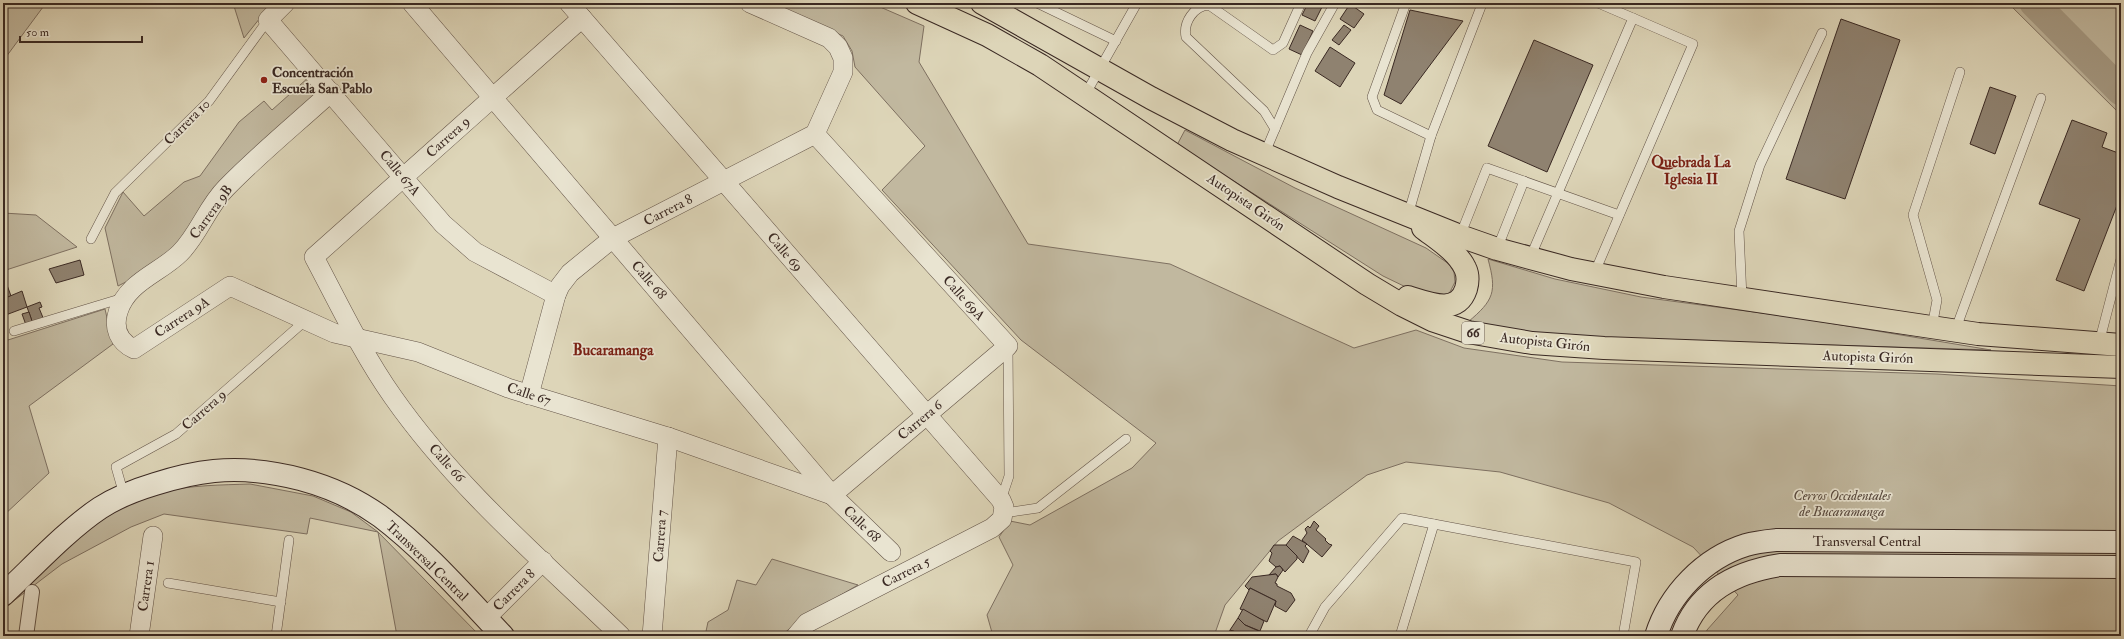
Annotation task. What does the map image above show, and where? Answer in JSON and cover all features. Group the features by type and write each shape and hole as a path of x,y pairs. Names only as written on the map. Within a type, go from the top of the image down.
{"highway":[{"name":"Autopista Girón","path":"917,3 1012,48 1085,95 1367,284 1432,320 1468,332 1532,343 1604,348 2121,367"},
{"path":"982,3 1204,126 1264,155 1460,236 1497,249 1594,274 1955,331 2121,345"},
{"path":"1367,284 1434,305 1445,306 1454,304 1464,294 1468,276 1462,262 1408,215"}],"main road":[{"name":"Transversal Central","path":"3,595 89,516 124,495 188,475 235,470 284,476 333,490 372,512 401,533 503,636"},
{"name":"Transversal Central","path":"1656,636 1669,607 1680,590 1696,574 1713,560 1748,544 1777,540 2121,542"},
{"name":"Transversal Central","path":"1682,636 1685,627 1699,606 1716,588 1736,575 1757,568 1780,565 2121,567"}],"street":[{"name":"Carrera 10","path":"268,20 285,3"},
{"name":"Calle 68","path":"412,3 832,494 891,552"},
{"name":"Calle 69","path":"569,3 927,415 1002,507"},
{"path":"750,3 829,38 838,47 843,58 843,72 815,134"},
{"name":"Carrera 9","path":"314,257 582,18"},
{"name":"Calle 67A","path":"268,20 458,239 497,264 556,295"},
{"name":"Carrera 9B","path":"134,349 128,346 117,334 116,322 118,311 124,298 133,287 169,263 181,252 225,189 331,92"},
{"name":"Carrera 8","path":"529,395 556,295 560,286 570,273 613,238 815,134"},
{"name":"Calle 69A","path":"815,134 1008,346"},
{"name":"Calle 66","path":"314,257 356,338 393,396 442,460 506,526 621,636"},
{"name":"Calle 67","path":"230,286 334,333 418,352 529,395 668,437 832,494"},
{"name":"Carrera 9A","path":"134,349 230,286"},
{"name":"Carrera 6","path":"832,494 1008,346"},
{"name":"Carrera 7","path":"652,636 668,437"},
{"name":"Carrera 5","path":"796,636 807,623 992,528 1002,519 1002,507"},
{"name":"Carrera 1","path":"139,636 153,536"},
{"name":"Carrera 8","path":"486,618 543,561"},
{"path":"26,636 32,592"}],"lane":[{"path":"1037,3 1116,41"},
{"path":"1085,95 1137,3"},
{"path":"1275,129 1264,111 1186,37 1185,30 1187,22 1196,9 1209,5 1273,50 1284,43 1301,3"},
{"path":"1264,155 1307,53 1335,3"},
{"path":"1406,3 1372,97 1373,104 1377,110 1432,136"},
{"path":"1408,215 1432,136 1481,3"},
{"path":"1594,274 1693,44 1598,3"},
{"path":"1530,258 1633,18"},
{"name":"Carrera 10","path":"91,239 115,193 210,101 268,20"},
{"path":"1742,298 1739,231 1760,165 1822,34"},
{"path":"1932,327 1936,300 1913,215 1960,72"},
{"path":"1955,331 2041,98"},
{"path":"1460,236 1487,168 1619,215"},
{"path":"1497,249 1524,181"},
{"path":"2099,343 2121,259"},
{"name":"Carrera 9B","path":"14,331 124,298"},
{"name":"Carrera 9","path":"124,495 116,467 176,434 306,320"},
{"path":"1008,346 1009,476 1002,507 1038,508 1126,439"},
{"path":"1309,636 1325,607 1402,518 1636,562 1623,636"},
{"path":"1400,636 1434,524"},
{"path":"276,636 289,540"},
{"path":"168,583 281,602"}],"green space":[{"path":"3,3 46,3 3,61"},
{"path":"233,3 272,3 244,38"},
{"name":"Cerros Occidentales de Bucaramanga","path":"770,3 871,3 924,26 919,62 1028,244 1170,264 1354,348 1416,330 1464,348 1562,362 1937,374 2121,386 2121,636 1705,636 1707,630 1738,595 1693,547 1609,503 1500,472 1406,462 1367,475 1278,541 1225,605 1214,636 993,636 987,615 1013,565 999,537 1010,521 1030,525 1132,468 1156,443 1021,340 882,190 925,146 855,67 852,51 843,36"},
{"path":"2008,3 2121,3 2121,115"},
{"path":"309,77 322,92 179,245 157,266 118,286 105,228 123,192 144,216 184,182 200,176 239,122 264,101 272,110"},
{"path":"1185,130 1295,188 1426,248 1449,264 1454,272 1455,282 1450,292 1443,298 1412,290 1383,276 1177,145"},
{"path":"3,213 36,215 77,247 3,271"},
{"path":"1488,259 1555,279 1641,297 1799,318 1991,350 1630,339 1507,331 1468,322 1483,308 1491,295 1492,280"},
{"path":"105,309 113,344 29,406 49,473 3,516 3,326 8,340"},
{"path":"250,484 313,496 351,512 378,532 310,518 307,534 164,514 131,527 62,564 3,609 3,606 76,539 117,511 139,500 162,492 206,486"},
{"path":"378,532 480,636 397,636"},
{"path":"772,559 858,585 803,617 781,636 705,636 708,622 728,610 737,580 756,585"}],"building":[{"path":"1308,3 1324,3 1315,21 1302,15"},
{"path":"1350,4 1364,14 1354,28 1340,19"},
{"path":"1410,10 1463,21 1401,104 1384,95"},
{"path":"1841,19 1900,40 1845,199 1786,179"},
{"path":"1300,25 1313,31 1302,55 1289,49"},
{"path":"1344,25 1351,30 1339,45 1332,40"},
{"path":"1534,40 1593,65 1547,172 1488,146"},
{"path":"1330,47 1355,63 1340,87 1315,71"},
{"path":"1990,87 2016,96 1995,154 1970,144"},
{"path":"2072,120 2107,133 2102,147 2121,154 2121,195 2084,291 2056,280 2080,219 2039,204"},
{"path":"80,260 84,275 56,283 49,269"},
{"path":"3,273 7,285 3,287"},
{"path":"7,285 11,296 3,299 3,287"},
{"path":"22,291 27,307 3,316 3,299"},
{"path":"40,302 42,307 39,308 44,320 33,324 27,307"},
{"path":"29,312 33,324 26,325 22,314"},
{"path":"1314,521 1319,526 1316,530 1326,539 1325,540 1329,544 1332,545 1322,557 1302,540 1307,533 1305,529 1308,526 1310,528"},
{"path":"1293,536 1307,544 1305,546 1309,551 1303,563 1286,545"},
{"path":"1274,545 1286,545 1297,556 1297,559 1285,572 1280,566 1276,567 1269,561 1272,553 1270,551"},
{"path":"1280,566 1283,570 1278,577 1276,574 1269,575 1276,567"},
{"path":"1276,574 1278,577 1275,583 1277,586 1291,593 1295,600 1286,612 1275,606 1276,601 1250,588 1249,590 1245,586 1252,577"},
{"path":"1250,588 1276,601 1267,622 1240,609"},
{"path":"1243,609 1264,621 1260,631 1245,625 1238,618"},
{"path":"1238,618 1245,625 1261,632 1259,636 1246,633 1245,635 1230,630"},
{"path":"1230,630 1245,635 1246,633 1254,636 1228,636"}],"waterway":[{"path":"2034,3 2121,91"}],"place":[{"name":"Concentración Escuela San Pablo","path":"264,80"}],"district":[{"name":"Quebrada La Iglesia II","path":"1691,170"},
{"name":"Bucaramanga","path":"613,350"}]}
